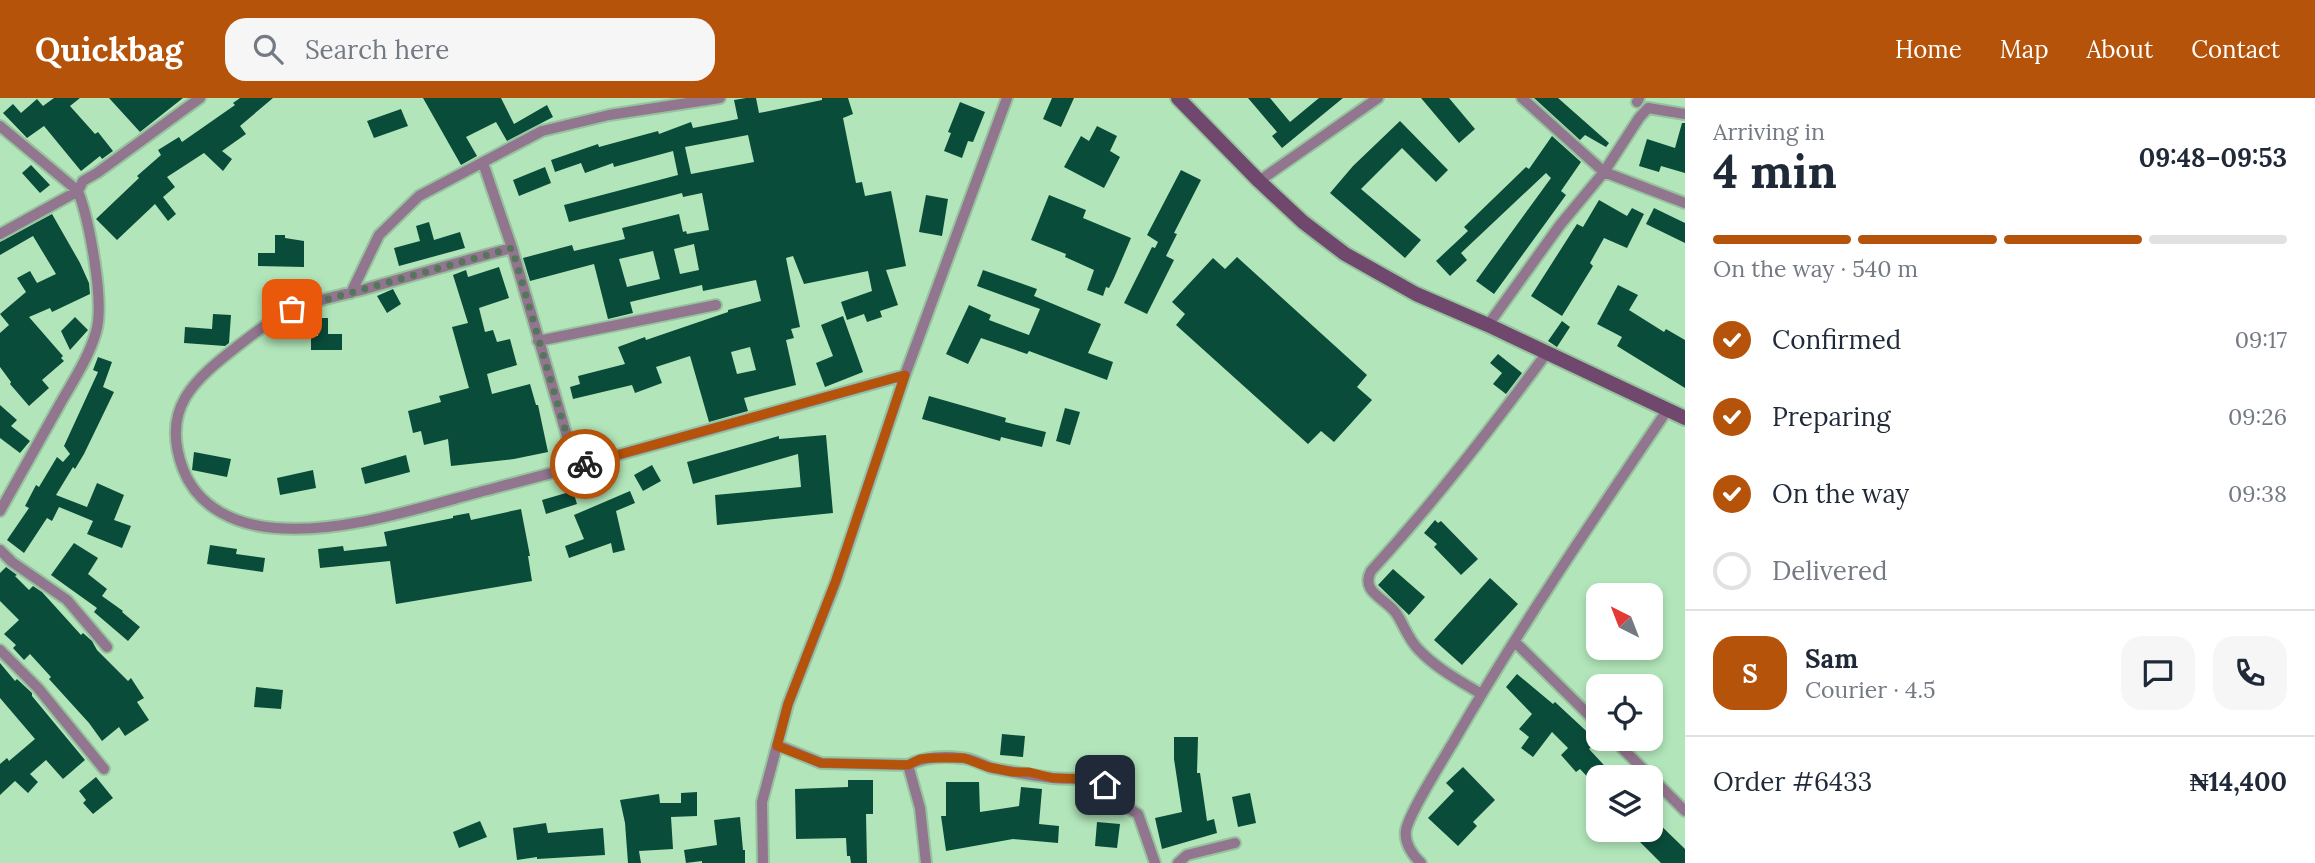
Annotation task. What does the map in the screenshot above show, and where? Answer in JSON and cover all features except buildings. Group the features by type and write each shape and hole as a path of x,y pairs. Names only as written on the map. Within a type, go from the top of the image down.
{"street":[{"path":"0,234 78,191 83,181 200,98"},
{"path":"351,293 379,235 419,196 541,131 609,115 720,98"},
{"path":"763,863 762,802 788,704 836,580 905,375 1007,98"},
{"path":"1178,98 1259,181 1303,222 1345,254 1416,294 1685,418"},
{"path":"1259,181 1378,98"},
{"path":"1522,98 1604,172 1685,203"},
{"path":"1488,325 1560,225 1604,172 1648,108 1685,114"},
{"path":"0,126 78,191 84,207 99,304 97,331 85,359 0,510"},
{"path":"484,163 512,248 576,467"},
{"path":"512,248 292,309 219,360 187,390 177,417 175,448 186,475 202,497 224,515 244,524 278,528 317,528 387,516 576,467 905,375"},
{"path":"538,341 716,305"},
{"path":"1481,694 1418,649 1404,630 1397,614 1386,602 1373,594 1367,578 1482,442 1545,354"},
{"path":"1421,863 1408,845 1408,824 1481,694 1570,552 1668,409"},
{"path":"0,550 12,562 67,600 107,648"},
{"path":"1515,642 1586,712"},
{"path":"0,650 38,688 104,769"},
{"path":"777,746 821,763 908,765 920,759 964,758 1013,772 1029,772 1053,778 1089,779 1111,789 1117,803 1139,814 1155,863"},
{"path":"1625,751 1685,811"},
{"path":"908,765 920,808 926,863"},
{"path":"1178,863 1187,855 1235,843"}],"way so far":[{"path":"292,309 512,248 576,467 585,464"}],"route":[{"path":"585,464 905,375 836,580 788,704 777,746 821,763 908,765 920,759 964,758 1013,772 1029,772 1053,778 1089,779 1105,785"}]}
